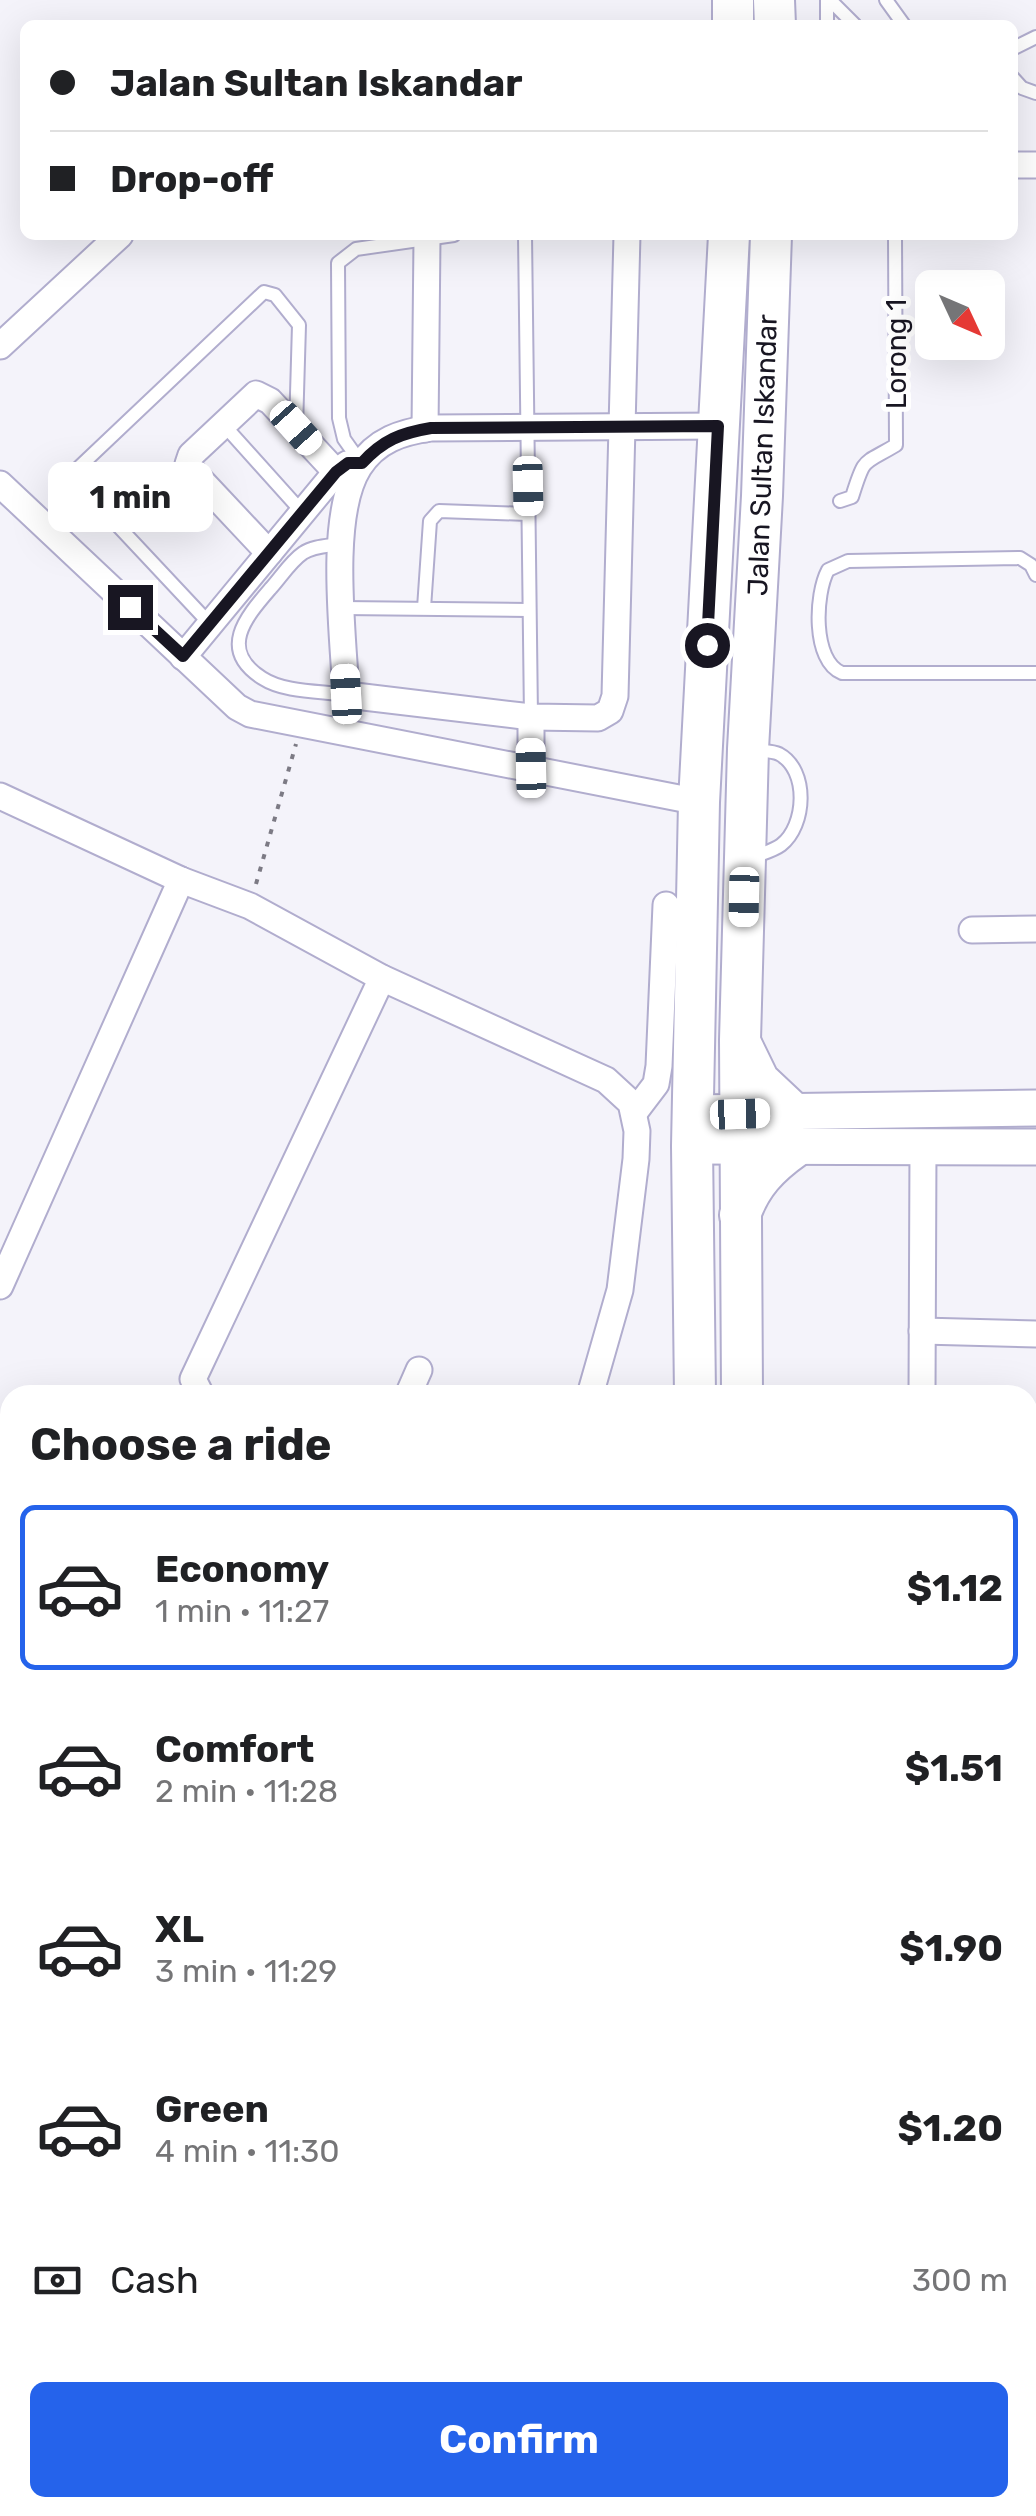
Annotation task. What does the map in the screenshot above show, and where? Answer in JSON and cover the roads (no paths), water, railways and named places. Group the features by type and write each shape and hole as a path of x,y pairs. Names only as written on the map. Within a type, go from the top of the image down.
{"main road":[{"name":"Jalan Sultan Iskandar","path":"695,1385 693,1130 698,802 729,240"},
{"name":"Jalan Sultan Iskandar","path":"742,1385 739,1131 744,861 770,240"},
{"path":"740,1040 759,1081 793,1129 747,1194 740,1215"}],"street":[{"path":"0,346 115,240"},
{"path":"425,429 427,240"},
{"path":"346,694 530,717 598,718 610,711 615,696 627,240"},
{"path":"269,553 188,464 191,455 256,394 270,400 336,472"},
{"path":"348,733 340,544 350,485 362,463 384,442 399,434 425,429 718,426"},
{"path":"183,656 336,472 348,463 362,463"},
{"path":"0,484 237,707 265,719 698,802"},
{"path":"530,717 531,768"},
{"path":"0,796 181,880 250,906 382,978 606,1080 631,1103 636,1159 620,1290 593,1385"},
{"path":"1,1281 181,880"},
{"path":"634,1113 650,1095 660,1066 666,905"},
{"path":"972,930 1036,929"},
{"path":"196,1385 193,1379 382,978"},
{"path":"693,1130 793,1129 1036,1108"},
{"path":"793,1129 923,1148 1036,1147"},
{"path":"922,1385 923,1148"},
{"path":"922,1331 1036,1334"},
{"path":"413,1385 420,1370"}],"lane":[{"path":"828,0 850,20"},
{"path":"362,463 344,439 339,418 338,263 356,249 420,240"},
{"path":"525,240 530,717"},
{"name":"Lorong 1","path":"840,501 852,497 862,465 896,445 895,240"},
{"path":"210,624 75,480 74,472 264,292 275,295 299,324 296,428"},
{"path":"223,424 303,512"},
{"path":"424,608 430,521 434,515 439,511 528,514"},
{"path":"340,544 300,554 243,622 241,654 249,667 279,686 346,694"},
{"path":"1036,575 1031,565 1020,558 848,561 828,570 820,585 821,648 832,670 856,674 1036,673"},
{"path":"342,608 529,610"},
{"path":"744,861 780,846 792,832 800,802 798,780 791,766 778,753 748,749"}]}
